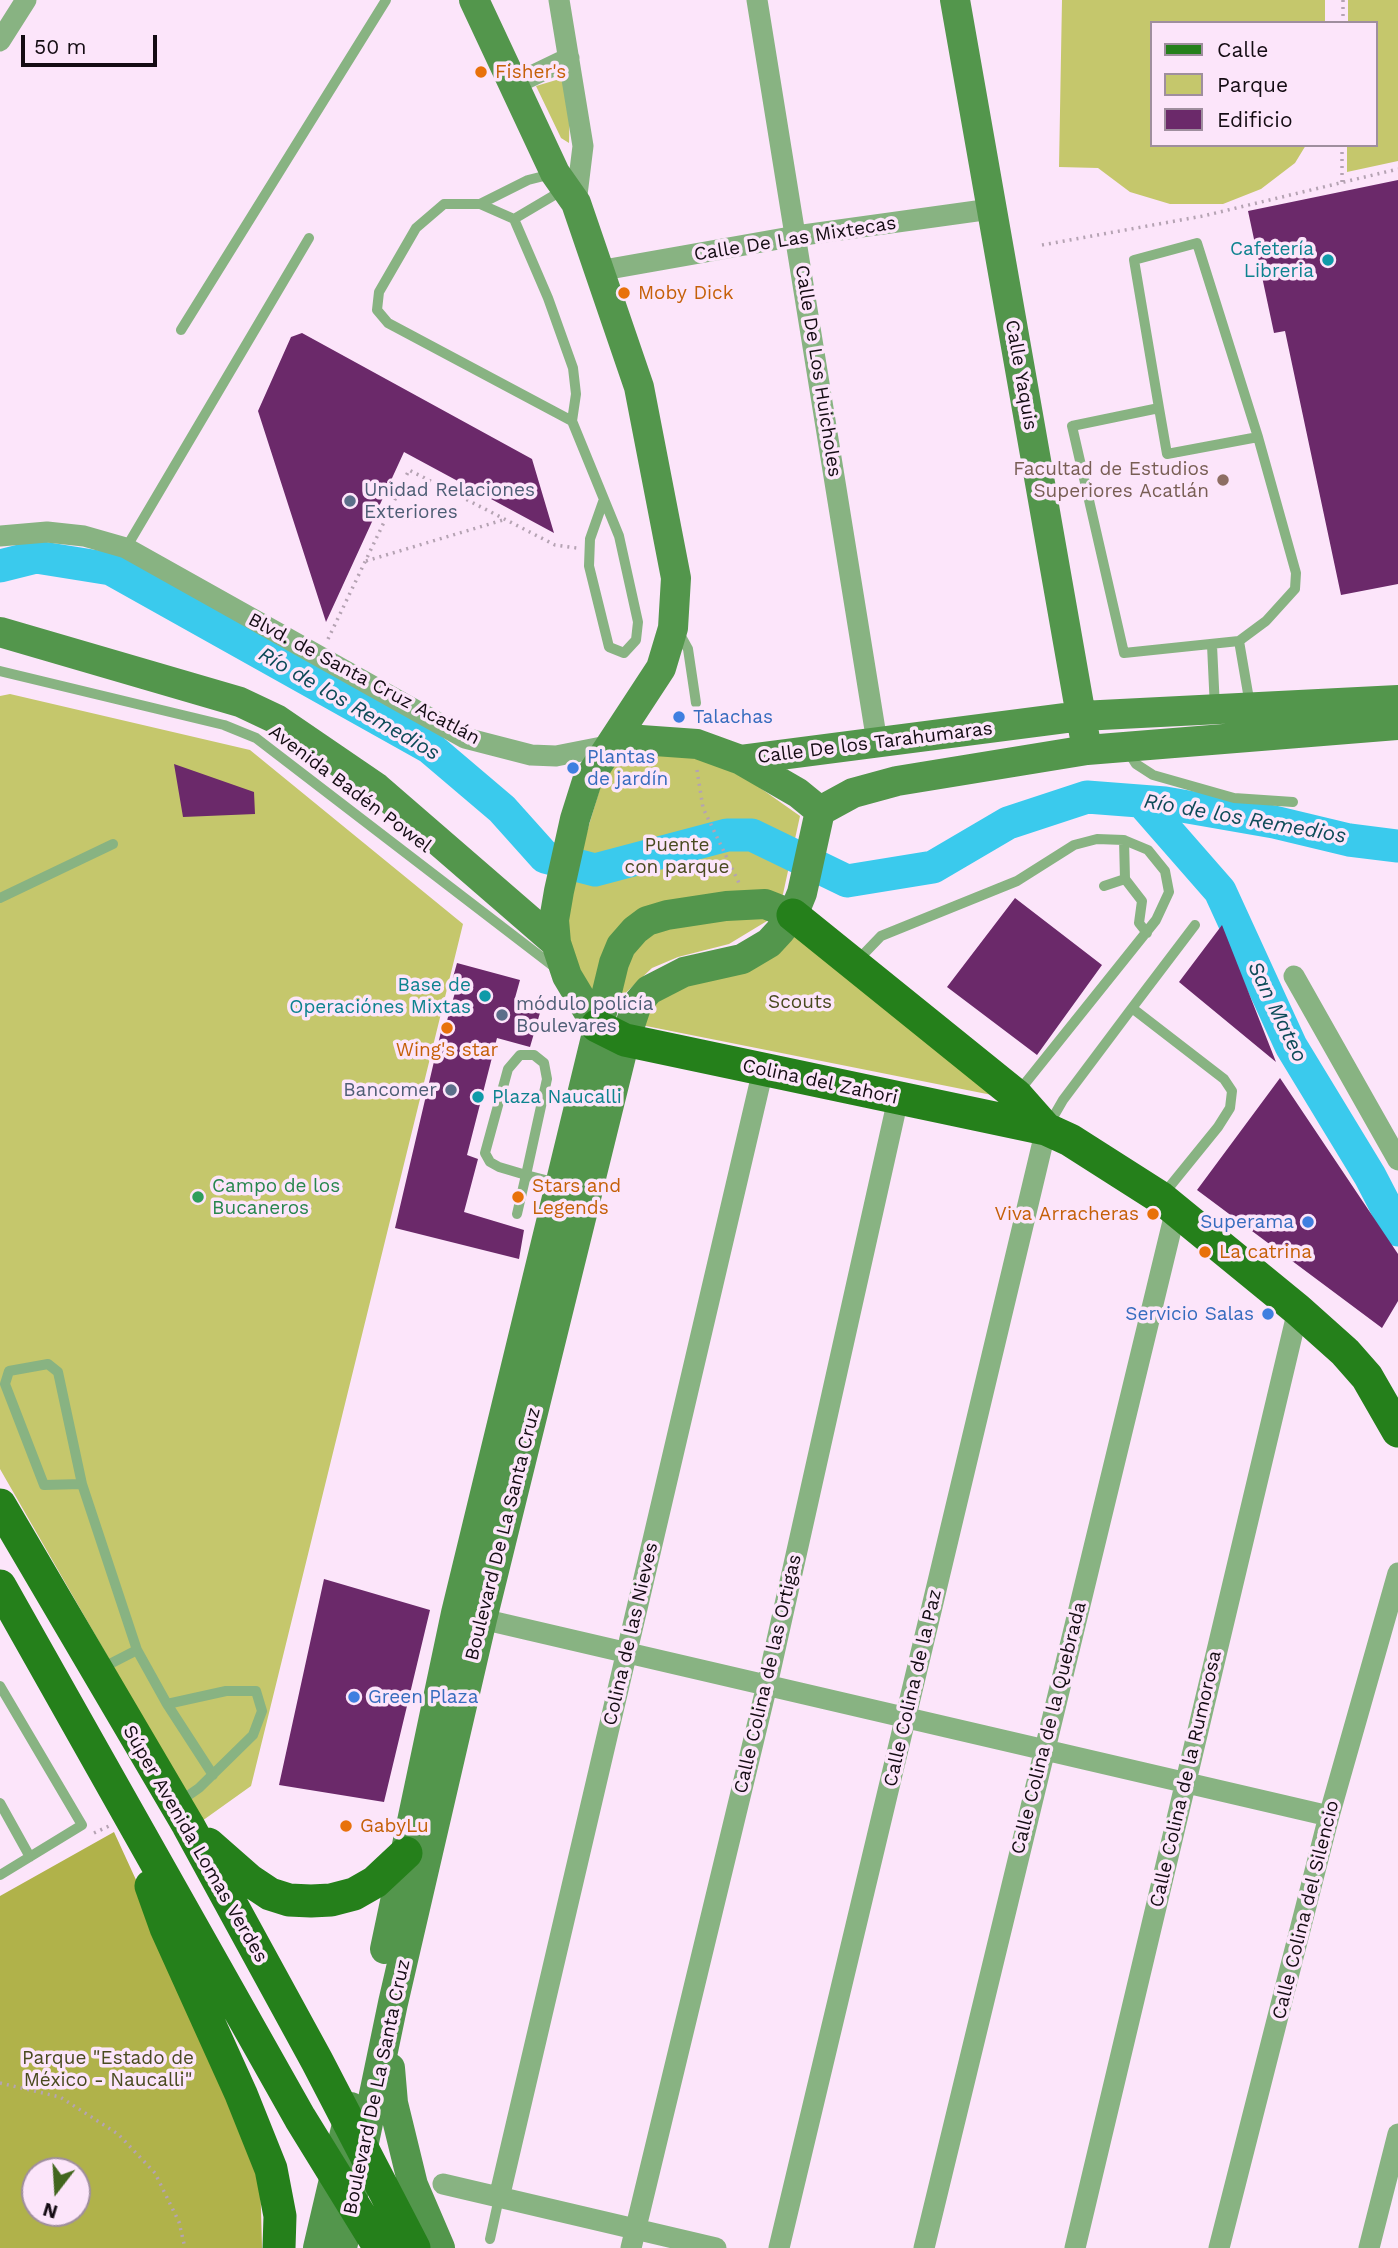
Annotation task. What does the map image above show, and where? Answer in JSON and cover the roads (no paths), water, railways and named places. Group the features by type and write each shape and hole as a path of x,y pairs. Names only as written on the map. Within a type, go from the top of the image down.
{"main road":[{"path":"474,0 565,188 598,271 645,410 676,578 673,628 661,668 587,781 575,819 554,920 556,943 566,976 611,1033"},
{"name":"Calle Yaquis","path":"956,0 1087,750"},
{"path":"2,627 240,702 276,719 377,788 556,943"},
{"name":"Calle De los Tarahumaras","path":"741,760 1081,716 1398,700"},
{"name":"Calle De los Tarahumaras","path":"741,760 798,793 820,811 853,793 897,781 1087,750 1398,725"},
{"name":"Blvd. de Santa Cruz Acatlán","path":"612,745 651,740 697,744 741,760"},
{"name":"Boulevard De La Santa Cruz","path":"342,2248 469,1616 560,1184 611,1033 649,990 684,972 742,959 769,943 798,904 820,811"},
{"name":"Boulevard De La Santa Cruz","path":"318,2248 406,1853 469,1616 611,1033 606,987 621,946 647,921 690,911 749,904 798,904"},
{"path":"798,904 854,964 1016,1095 1046,1129 1070,1140 1168,1203 1298,1310 1345,1352 1367,1377 1397,1427"},
{"name":"Colina del Zahori","path":"611,1033 763,1070 1046,1129"},
{"name":"Súper Avenida Lomas Verdes","path":"0,1504 181,1815 317,2061 414,2248"},
{"path":"0,1586 300,2118 374,2239"},
{"path":"129,1814 141,1858 166,1928 232,2071 271,2169 280,2216 279,2248"},
{"path":"181,1815 249,1881 270,1894 289,1900 331,1900 354,1894 375,1882 406,1853"},
{"path":"393,2003 390,2067 393,2103 413,2185 440,2248"},
{"name":"Súper Avenida Lomas Verdes","path":"380,2186 429,2248"}],"street":[{"path":"0,41 26,0"},
{"path":"559,0 583,146 565,188"},
{"name":"Calle De Los Huicholes","path":"757,0 877,742"},
{"path":"515,83 569,58"},
{"name":"Calle De Las Mixtecas","path":"598,271 796,236 991,209"},
{"name":"Blvd. de Santa Cruz Acatlán","path":"0,536 47,532 84,536 126,548 465,738 498,749 556,756 612,745"},
{"path":"1294,976 1398,1160"},
{"name":"Colina de las Nieves","path":"499,2198 763,1070"},
{"name":"Calle Colina de las Ortigas","path":"634,2239 766,1685 898,1099"},
{"name":"Calle Colina de la Paz","path":"779,2248 1046,1129"},
{"name":"Calle Colina de la Quebrada","path":"925,2248 1044,1749 1168,1203"},
{"name":"Calle Colina de la Rumorosa","path":"1075,2248 1298,1310"},
{"name":"Calle Colina del Silencio","path":"1219,2248 1329,1815 1398,1573"},
{"path":"469,1616 1329,1815"},
{"path":"1369,2248 1398,2134"},
{"path":"443,2184 634,2239 716,2248"}],"lane":[{"path":"181,330 386,0"},
{"path":"480,204 528,180 565,188"},
{"path":"514,219 565,188"},
{"path":"572,421 388,323 377,310 379,292 416,228 444,204 480,204 514,219 573,368 576,394 572,421 619,536 638,622 636,640 624,653 610,647 589,566 590,550 603,502"},
{"path":"126,548 309,238"},
{"path":"1159,408 1073,426 1124,653 1238,641 1266,621 1295,589 1296,573 1258,437 1198,243 1134,260 1167,454 1258,437"},
{"path":"673,628 681,633 688,649 696,703"},
{"path":"1238,641 1250,708"},
{"path":"1212,645 1215,709"},
{"name":"Avenida Badén Powel","path":"0,671 224,725 256,738 566,976"},
{"path":"1125,748 1136,764 1153,775 1234,798 1293,802"},
{"path":"854,964 881,936 1017,881 1074,845 1097,839 1124,840 1147,850 1165,871 1169,892 1146,933 1016,1095"},
{"path":"1124,840 1125,879 1142,901 1139,923 1146,933"},
{"path":"0,898 113,844"},
{"path":"1104,886 1125,879"},
{"path":"1046,1129 1063,1100 1195,925"},
{"path":"1132,1008 1224,1079 1232,1091 1230,1108 1168,1203"},
{"path":"517,1214 526,1175 547,1079 544,1063 534,1055 520,1055 508,1069 485,1153 490,1162 499,1167 526,1175 560,1184"},
{"path":"82,1484 44,1485 5,1384 9,1371 48,1364 58,1372 82,1484 136,1650 213,1775"},
{"path":"96,1671 136,1650"},
{"path":"0,1686 82,1825 0,1875"},
{"path":"167,1704 226,1691 256,1691 262,1712 253,1735 213,1775 181,1815"},
{"path":"0,1803 30,1857"},
{"path":"490,2239 499,2198"}],"waterway":[{"name":"Río de los Remedios","path":"0,566 36,557 111,569 429,747 502,809 545,857 595,870 727,835 752,835 847,881 933,867 1008,823 1087,797 1165,803 1274,822 1349,840 1398,846"},
{"name":"San Mateo","path":"1143,803 1220,891 1291,1046 1370,1176 1398,1230"}],"place":[{"name":"Fisher's","path":"481,72"},
{"name":"Cafetería Libreria","path":"1328,260"},
{"name":"Moby Dick","path":"624,293"},
{"name":"Facultad de Estudios Superiores Acatlán","path":"1223,480"},
{"name":"Unidad Relaciones Exteriores","path":"350,501"},
{"name":"Talachas","path":"679,717"},
{"name":"Plantas de jardín","path":"573,768"},
{"name":"Base de Operaciónes Mixtas","path":"485,996"},
{"name":"módulo policía Boulevares","path":"502,1015"},
{"name":"Wing's star","path":"447,1028"},
{"name":"Bancomer","path":"451,1090"},
{"name":"Plaza Naucalli","path":"478,1097"},
{"name":"Campo de los Bucaneros","path":"198,1197"},
{"name":"Stars and Legends","path":"518,1197"},
{"name":"Viva Arracheras","path":"1153,1214"},
{"name":"Superama","path":"1308,1222"},
{"name":"La catrina","path":"1205,1252"},
{"name":"Servicio Salas","path":"1268,1314"},
{"name":"Green Plaza","path":"354,1697"},
{"name":"GabyLu","path":"346,1826"}],"park label":[{"name":"Puente con parque","path":"677,856"},
{"name":"Scouts","path":"800,1002"},
{"name":"Parque \"Estado de México - Naucalli\"","path":"108,2069"}]}
